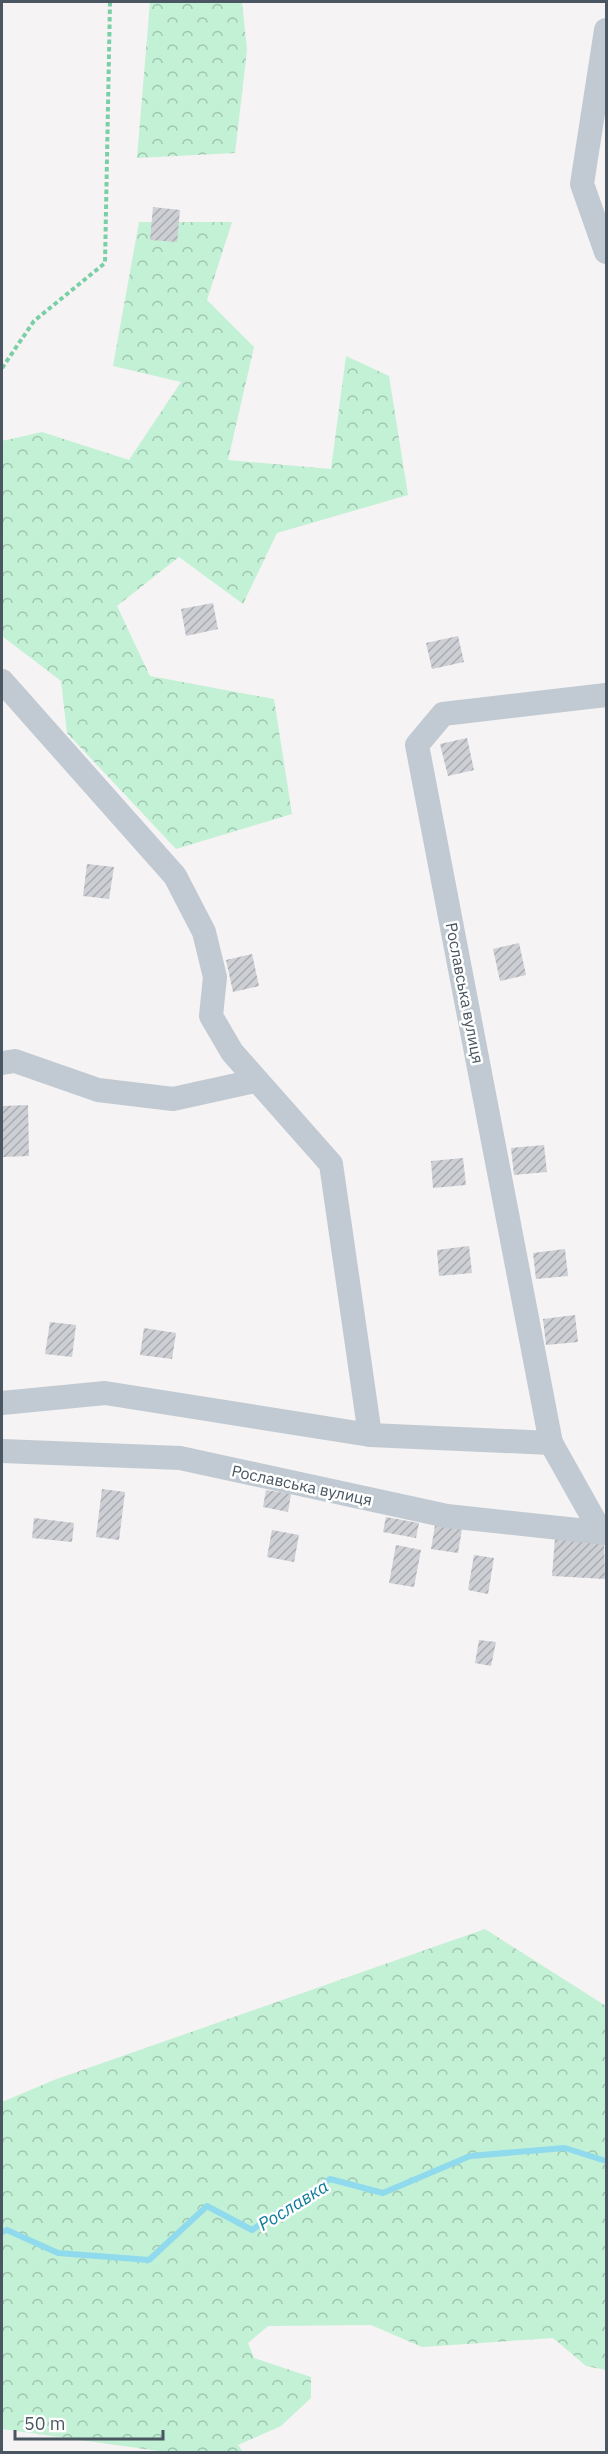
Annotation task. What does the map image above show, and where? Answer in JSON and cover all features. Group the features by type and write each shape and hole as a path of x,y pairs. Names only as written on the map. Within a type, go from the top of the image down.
{"street":[{"path":"606,30 582,184 606,252"},
{"path":"2,681 174,876 204,932 215,977 211,1016 232,1052 255,1081 331,1164 370,1435"},
{"name":"Рославська вулиця","path":"604,1533 551,1443 417,745 443,714 606,694"},
{"path":"2,1063 15,1062 98,1090 173,1099 255,1081"},
{"path":"2,1403 105,1393 370,1435 551,1443"},
{"name":"Рославська вулиця","path":"2,1451 180,1458 447,1516 604,1533"}],"path":[{"path":"2,368 34,321 105,263 110,2"}],"green space":[{"path":"150,2 242,2 247,50 235,153 137,158"},
{"path":"139,222 232,222 207,300 254,347 228,460 331,469 346,356 389,376 408,495 277,533 243,604 179,557 117,606 150,676 274,699 292,814 176,849 67,733 61,681 2,636 2,441 42,432 129,460 181,382 113,366"},
{"path":"485,1929 606,2006 606,2370 586,2366 553,2338 422,2347 371,2325 268,2326 248,2343 254,2358 311,2377 311,2398 281,2426 238,2445 243,2452 166,2452 2,2429 2,2102 54,2080"}],"building":[{"path":"153,207 180,210 177,242 150,240"},
{"path":"213,603 218,629 186,636 181,609"},
{"path":"458,636 464,662 432,669 426,643"},
{"path":"467,738 474,770 448,776 440,744"},
{"path":"87,864 114,867 109,899 83,896"},
{"path":"519,943 526,975 500,981 493,949"},
{"path":"252,954 259,986 233,992 226,960"},
{"path":"28,1105 29,1156 2,1157 2,1106"},
{"path":"544,1145 547,1172 514,1175 511,1148"},
{"path":"463,1158 466,1185 433,1188 431,1161"},
{"path":"469,1246 472,1273 439,1276 437,1250"},
{"path":"565,1249 568,1276 536,1279 533,1253"},
{"path":"575,1315 578,1342 546,1345 543,1319"},
{"path":"50,1322 76,1325 72,1357 45,1354"},
{"path":"144,1328 176,1333 172,1359 140,1355"},
{"path":"102,1489 125,1492 119,1540 96,1537"},
{"path":"266,1490 291,1494 288,1512 263,1507"},
{"path":"386,1517 419,1523 416,1538 383,1532"},
{"path":"34,1518 74,1523 72,1542 32,1538"},
{"path":"435,1525 462,1529 458,1553 431,1549"},
{"path":"272,1530 299,1535 294,1562 267,1557"},
{"path":"555,1538 604,1542 605,1579 552,1576"},
{"path":"396,1545 421,1550 414,1587 389,1583"},
{"path":"474,1555 494,1558 488,1594 468,1590"},
{"path":"479,1640 496,1642 491,1666 475,1663"}],"waterway":[{"name":"Рославка","path":"2,2232 7,2230 58,2253 149,2260 207,2206 252,2230 330,2179 383,2193 470,2156 565,2148 606,2161"}]}
